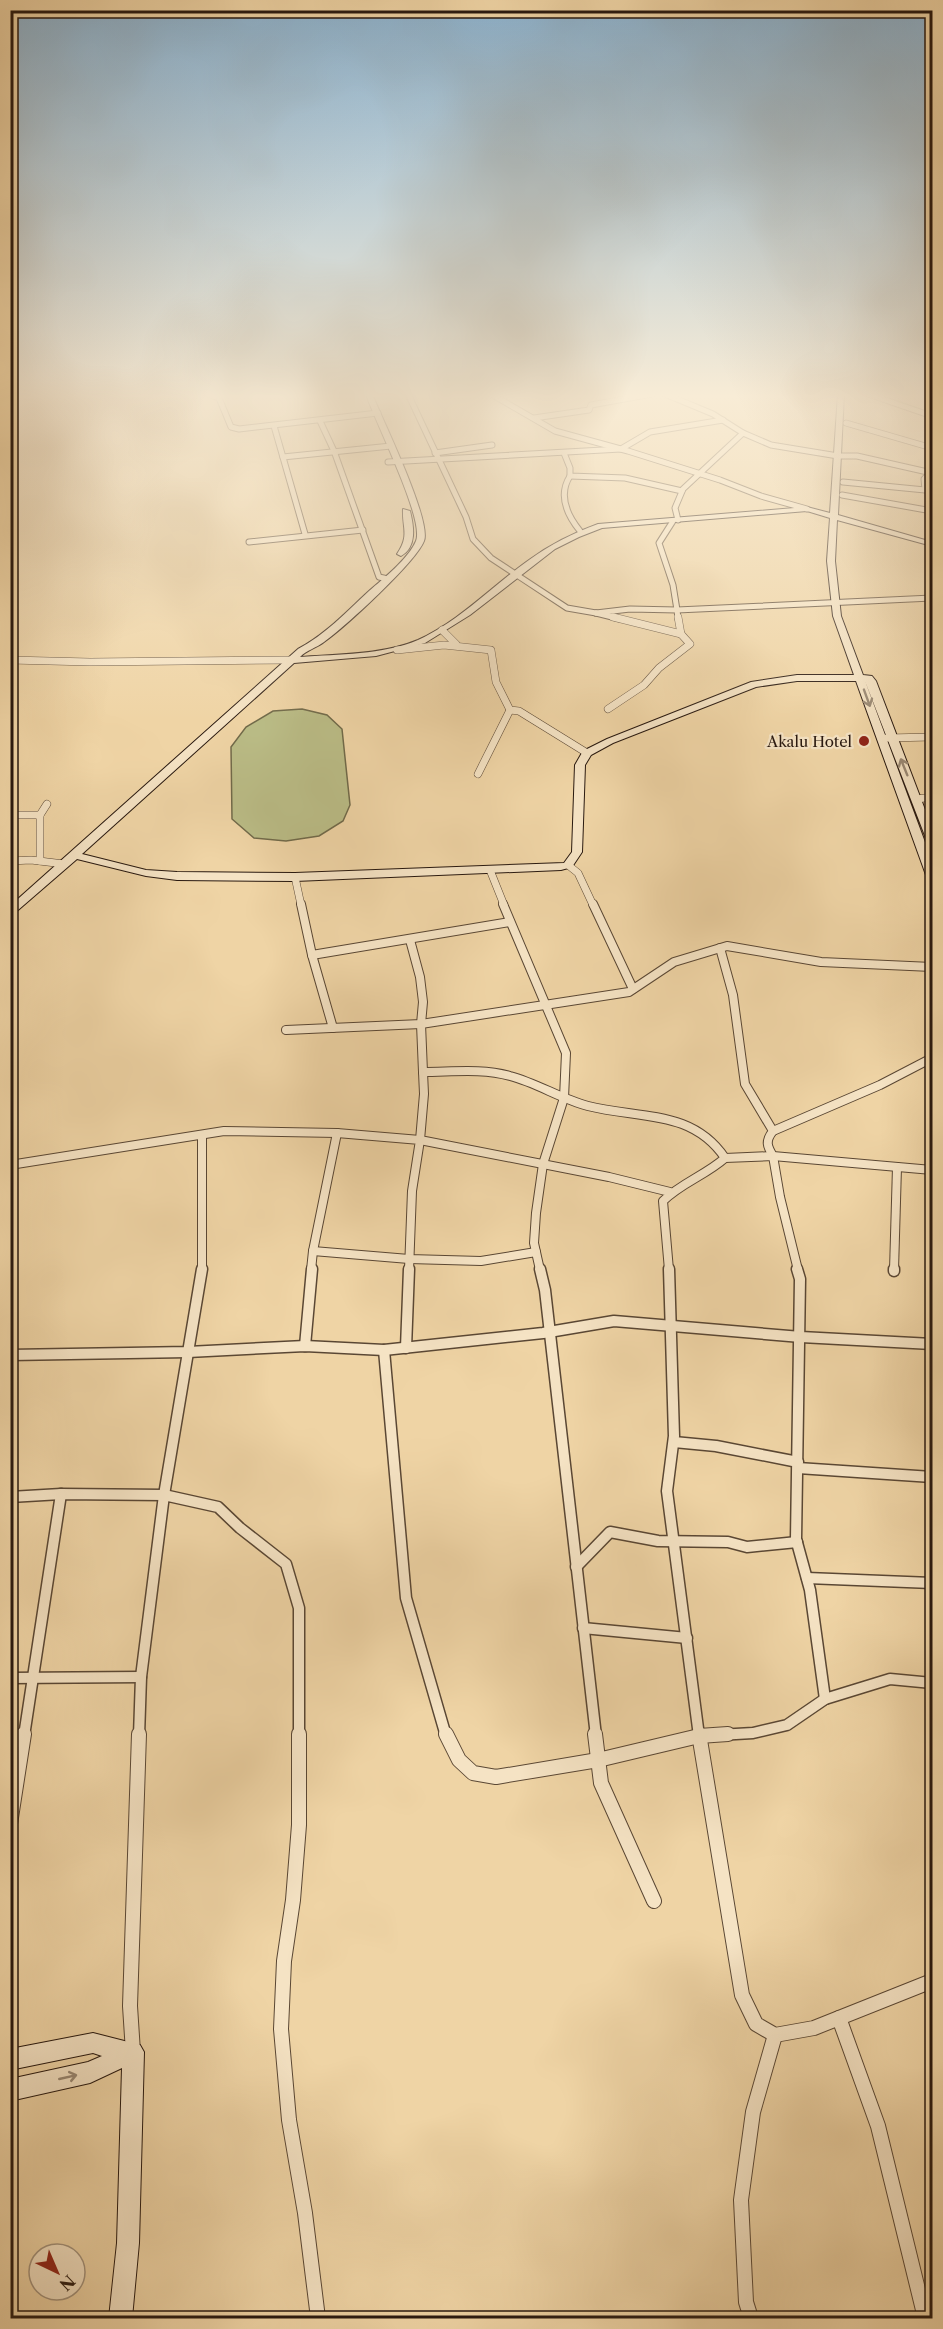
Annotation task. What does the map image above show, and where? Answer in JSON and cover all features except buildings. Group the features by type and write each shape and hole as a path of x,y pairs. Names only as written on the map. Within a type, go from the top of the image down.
{"street":[{"path":"296,503 305,534"},
{"path":"353,503 384,578"},
{"path":"10,913 291,660 320,641 415,551 421,532 413,503"},
{"path":"459,503 473,539 491,558 567,608 681,634"},
{"path":"566,503 572,522 580,531"},
{"path":"608,709 644,685 659,668 690,644 681,634 673,585 659,543 675,520 677,503"},
{"path":"785,503 933,544"},
{"path":"837,503 831,561 839,602 837,616 892,738 933,841"},
{"path":"836,516 840,503"},
{"path":"893,503 933,511"},
{"path":"397,650 420,642 442,630 554,547 580,531 627,522 807,509"},
{"path":"249,542 305,534 363,530"},
{"path":"596,613 630,609 677,610 933,598"},
{"path":"442,630 456,644"},
{"path":"10,660 90,662 291,660 456,644 491,650 499,694 510,711"},
{"path":"74,855 146,873 295,878 568,865 577,852 580,765 586,753 610,741 754,684 797,678 865,678"},
{"path":"865,678 882,739 933,875"},
{"path":"510,711 519,711 586,753"},
{"path":"478,774 510,711"},
{"path":"882,739 933,737"},
{"path":"917,799 933,797"},
{"path":"40,861 40,815 47,804"},
{"path":"10,815 40,815"},
{"path":"10,861 63,864"},
{"path":"568,865 578,873 633,989"},
{"path":"490,870 566,1053 564,1098 543,1164 534,1243 545,1290 601,1783 654,1901"},
{"path":"295,878 312,955 333,1028"},
{"path":"312,955 510,922"},
{"path":"406,1348 412,1191 424,1094 421,1024 423,1002 410,940"},
{"path":"286,1030 421,1024 633,989 674,962 727,946 820,962 933,967"},
{"path":"720,948 733,995 745,1084 773,1131"},
{"path":"825,1699 807,1578 797,1542 800,1279 780,1197 773,1156 767,1145 768,1137 773,1131 880,1085 933,1058"},
{"path":"423,1072 495,1072 518,1077 564,1098 614,1113 650,1114 697,1130 720,1148 725,1158"},
{"path":"10,1166 224,1131 337,1133 420,1140 609,1177 670,1192"},
{"path":"305,1346 313,1251 337,1133"},
{"path":"121,2319 128,2243 133,2052 130,2006 141,1677 164,1495 202,1275 202,1135"},
{"path":"933,1170 773,1156 725,1158 717,1166 687,1185 670,1192 663,1201 675,1417 667,1491 699,1736 742,1995 756,2024 775,2035 814,2028 933,1981"},
{"path":"894,1271 897,1167"},
{"path":"313,1251 409,1259 481,1260 536,1252"},
{"path":"10,1355 188,1352 305,1346 384,1350 550,1332 614,1321 801,1337 933,1344"},
{"path":"384,1350 406,1598 447,1739 459,1760 473,1773 496,1777 598,1760 699,1736 753,1733 787,1725 825,1699 890,1679 933,1683"},
{"path":"674,1442 716,1446 798,1465 933,1478"},
{"path":"10,1824 61,1494"},
{"path":"10,1497 61,1494 164,1495 218,1507 240,1528 286,1564 299,1608 299,1825 293,1900 284,1961 281,2029 289,2120 305,2212 318,2319"},
{"path":"576,1567 600,1539 610,1532 629,1537 675,1542 728,1542 747,1547 797,1542"},
{"path":"807,1578 933,1583"},
{"path":"583,1628 687,1638"},
{"path":"10,1678 141,1677"},
{"path":"838,2018 878,2126 925,2319"},
{"path":"751,2319 746,2302 741,2200 753,2112 775,2035"},
{"path":"10,2060 93,2043 133,2052"},
{"path":"10,2090 90,2072 133,2052"}],"green space":[{"path":"302,709 327,715 342,729 350,805 343,821 319,836 286,841 254,838 232,819 231,747 246,727 273,711"}],"place":[{"name":"Akalu Hotel","path":"864,741"}]}
